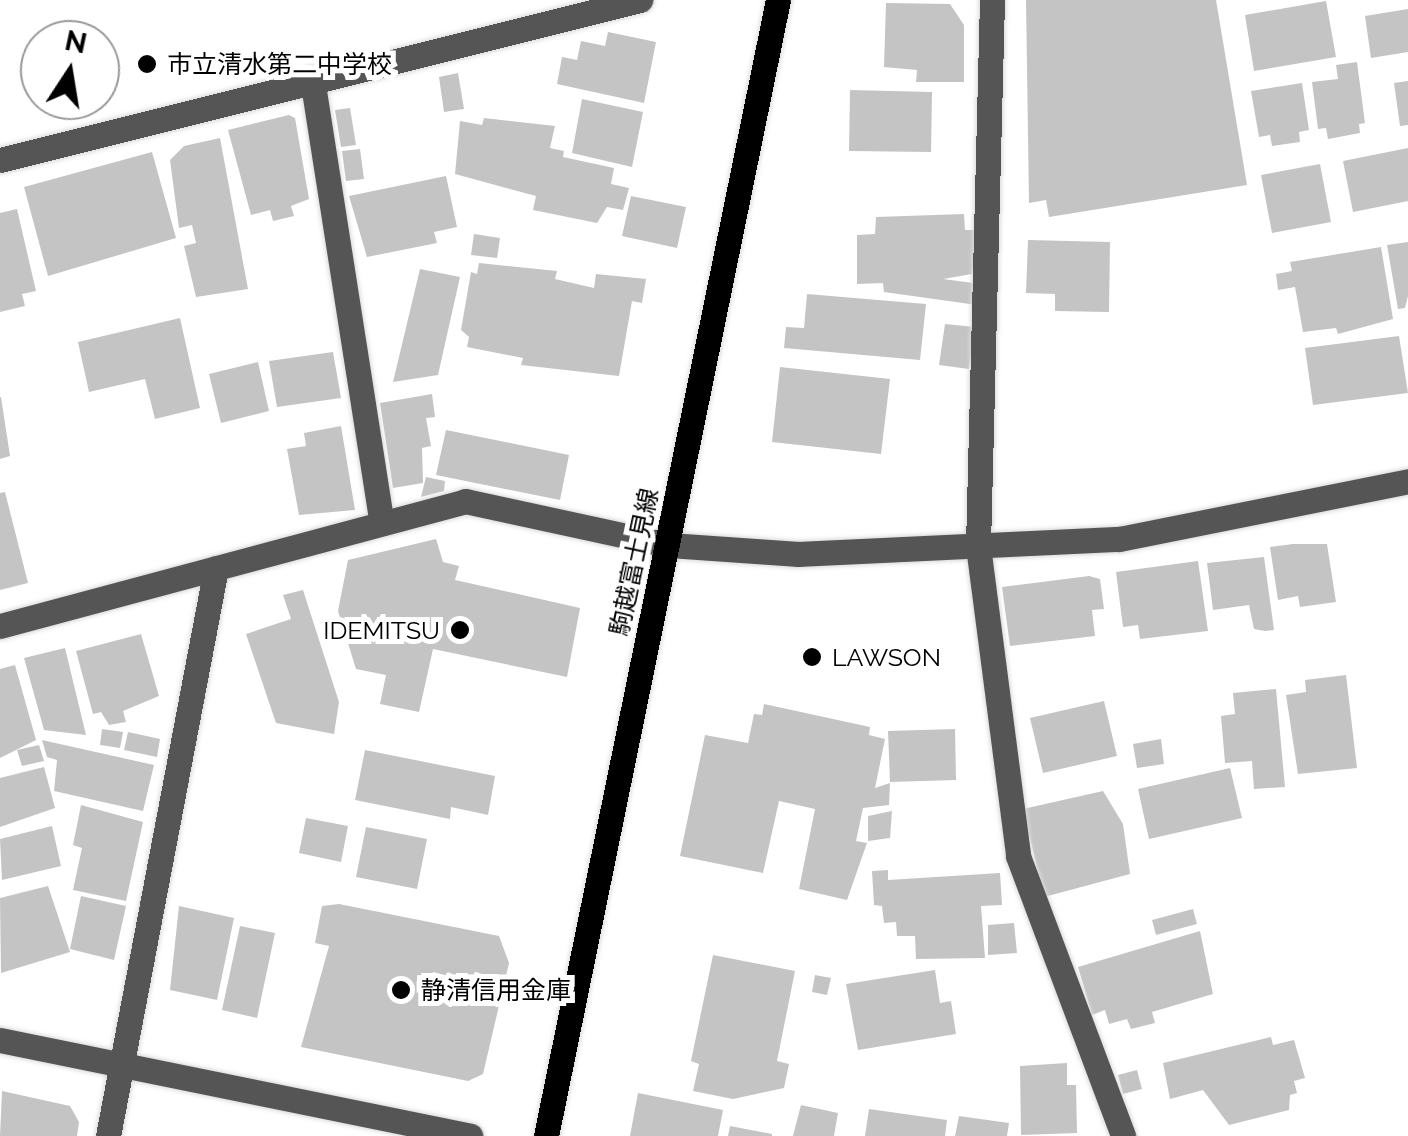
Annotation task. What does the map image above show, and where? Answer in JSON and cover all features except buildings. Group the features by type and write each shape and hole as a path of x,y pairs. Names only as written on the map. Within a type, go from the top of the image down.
{"main road":[{"name":"駒越富士見線","path":"546,1136 778,0"}],"street":[{"path":"0,160 312,78 640,0"},
{"path":"992,0 978,546 1018,856 1123,1136"},
{"path":"312,78 382,523"},
{"path":"0,626 465,501 669,545 784,554 1119,539 1408,481"},
{"path":"108,1136 216,568"},
{"path":"0,1040 122,1068 470,1136"}],"place":[{"name":"市立清水第二中学校","path":"147,64"},
{"name":"IDEMITSU","path":"460,630"},
{"name":"LAWSON","path":"812,657"},
{"name":"静清信用金庫","path":"401,990"}]}
